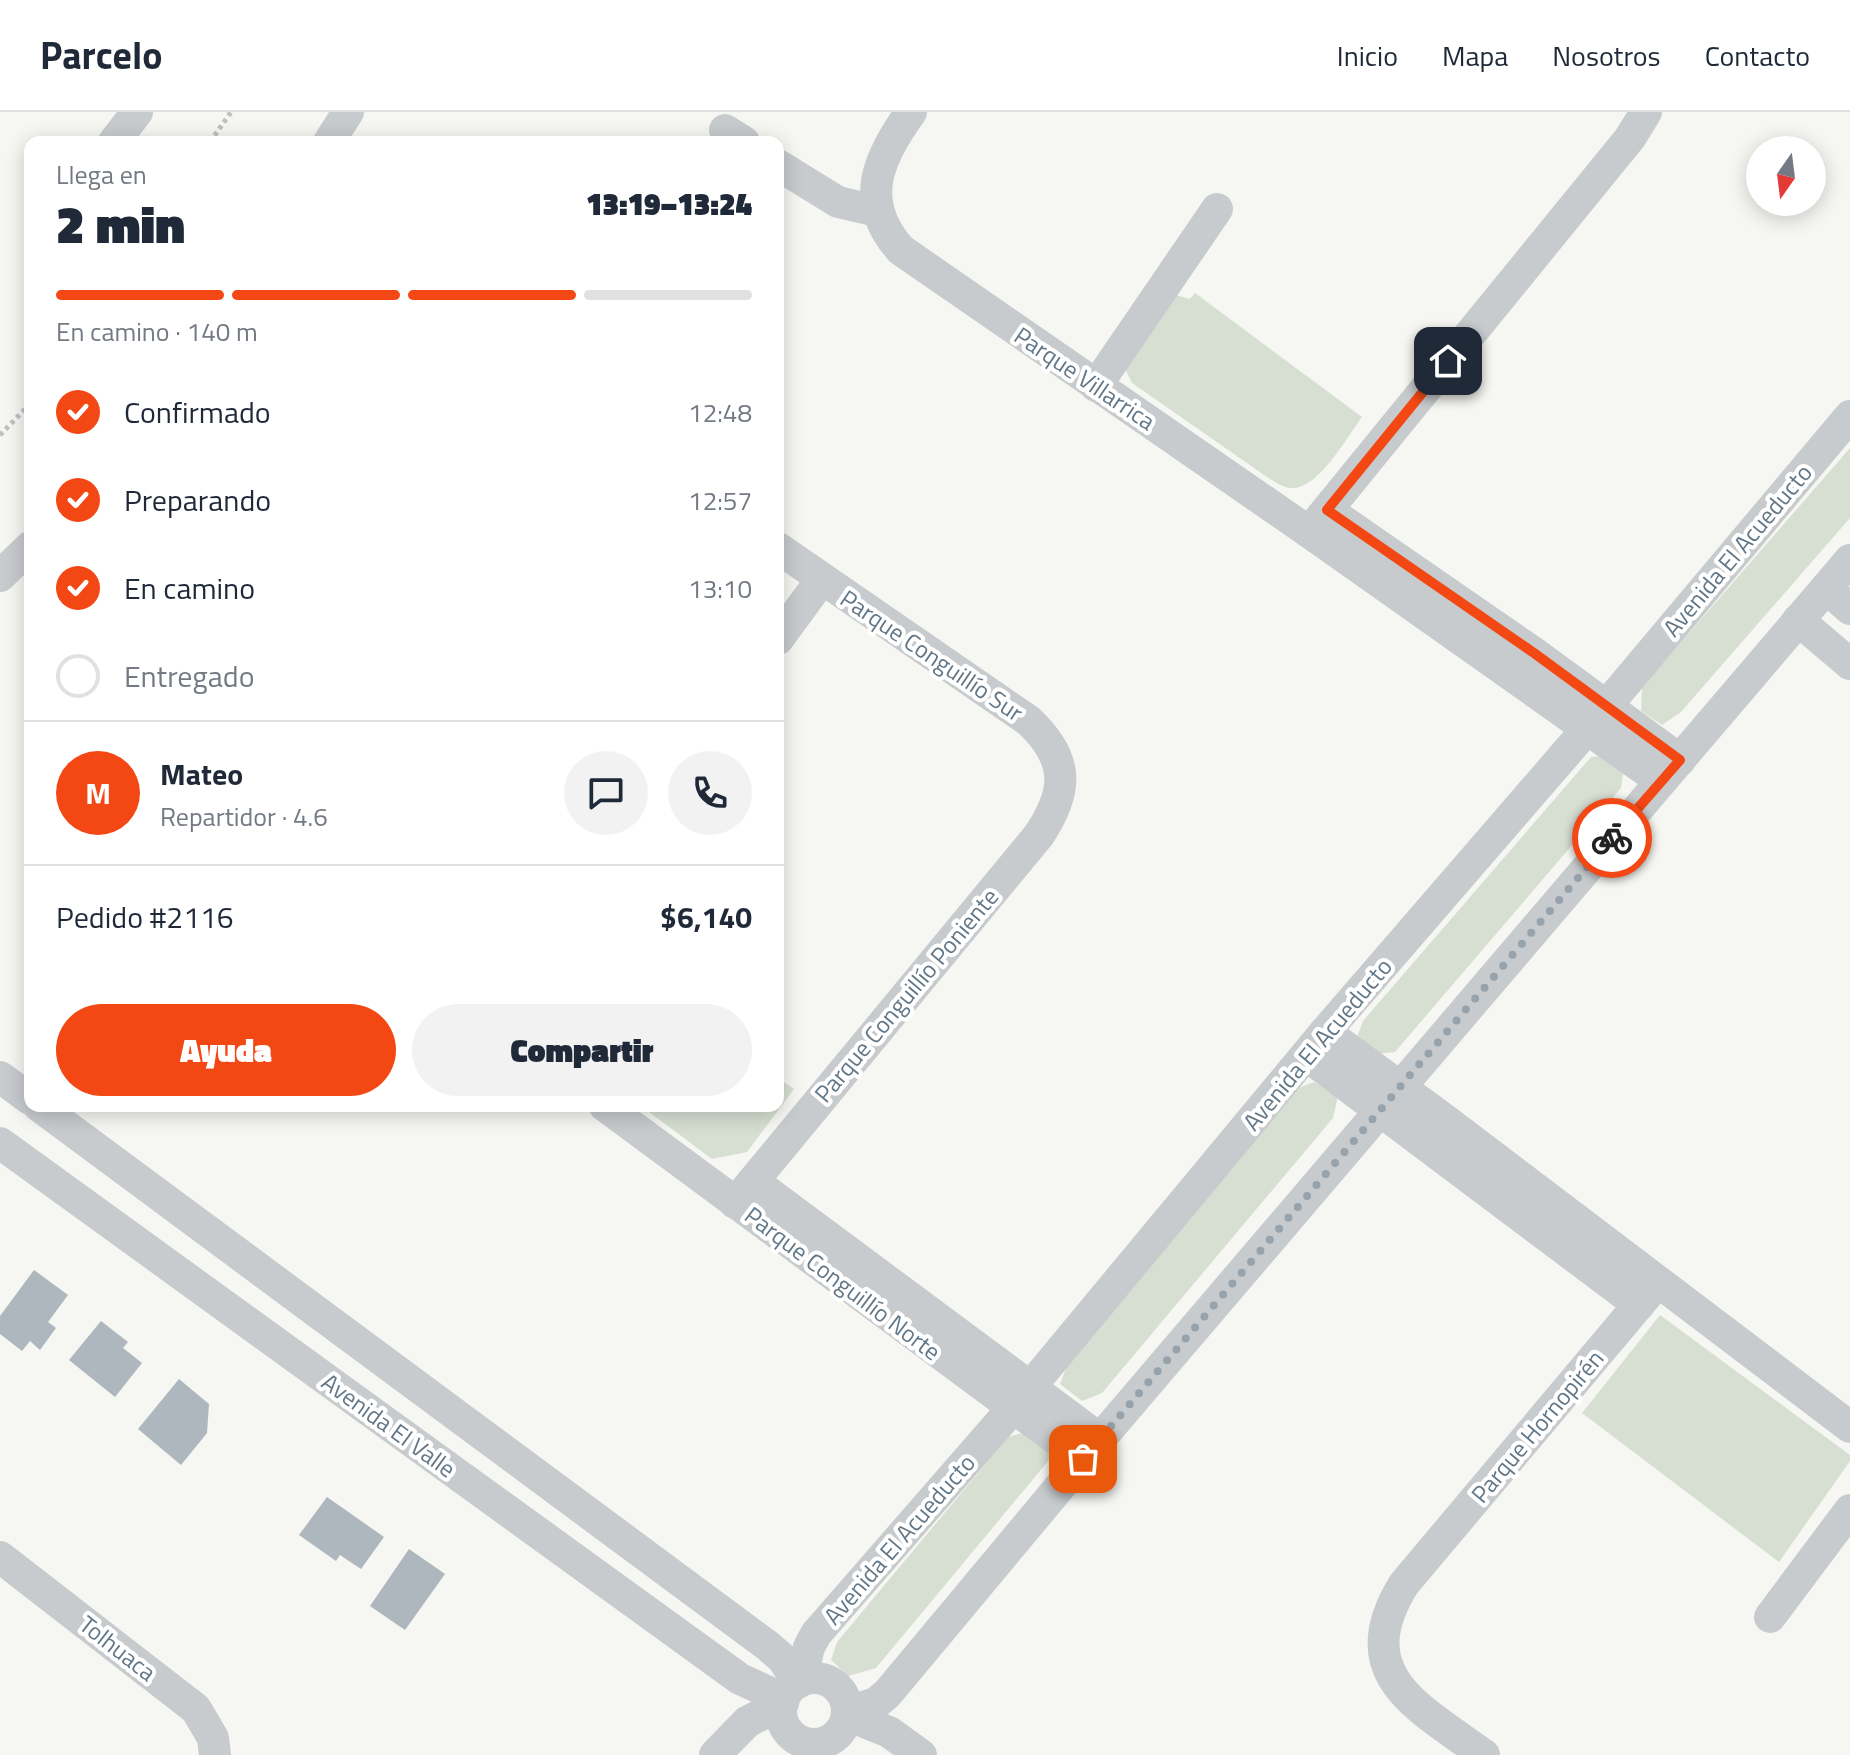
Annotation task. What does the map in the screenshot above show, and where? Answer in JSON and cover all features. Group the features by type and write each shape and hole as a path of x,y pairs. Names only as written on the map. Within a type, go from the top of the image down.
{"street":[{"path":"119,136 137,112"},
{"path":"333,136 348,112"},
{"path":"784,169 838,202 877,211 877,182 881,166 887,149 911,112"},
{"path":"1318,521 1630,138 1646,112"},
{"path":"1096,386 1217,209"},
{"name":"Parque Villarrica","path":"877,211 890,238 910,258 1096,386 1318,521 1670,770"},
{"name":"Avenida El Acueducto","path":"792,1692 816,1634 1021,1398 1316,1044 1850,416"},
{"name":"Parque Conguillío Sur","path":"784,552 1029,721 1049,742 1060,765 1061,779"},
{"path":"0,576 24,553"},
{"path":"836,1736 866,1707 887,1694 1091,1449 1850,560"},
{"path":"784,631 822,579"},
{"path":"1826,588 1850,609"},
{"path":"1798,620 1850,664"},
{"name":"Parque Conguillío Poniente","path":"744,1192 1039,835 1055,807 1061,779"},
{"path":"1316,1044 1648,1294 1850,1427"},
{"path":"0,1077 24,1095"},
{"name":"Avenida El Valle","path":"47,1112 776,1652 792,1692"},
{"name":"Parque Conguillío Norte","path":"615,1112 744,1192 1091,1449"},
{"name":"Avenida El Valle","path":"0,1143 740,1679 792,1692"},
{"path":"138,1243 168,1202"},
{"name":"Parque Hornopirén","path":"1484,1755 1406,1698 1395,1684 1388,1671 1383,1643 1388,1613 1404,1584 1648,1294"},
{"path":"409,1440 438,1401"},
{"path":"1770,1617 1850,1510"},
{"name":"Tolhuaca","path":"0,1557 196,1709 207,1723 215,1755"},
{"path":"715,1755 747,1722 817,1679 833,1684 843,1696 836,1736"},
{"path":"792,1692 782,1719 796,1739 811,1744 836,1736 889,1732 921,1755"}],"path":[{"path":"214,136 231,112"},
{"path":"0,435 24,410"}],"shaded area":[{"path":"1195,293 1362,417 1331,461 1311,481 1291,488 1278,484 1132,383 1125,369 1172,294 1190,299"},
{"path":"1850,448 1850,518 1681,712 1662,725 1641,711 1642,687"},
{"path":"1610,755 1624,768 1621,788 1395,1052 1377,1054 1357,1037 1363,1021 1591,757"},
{"path":"784,1082 794,1089 784,1102"},
{"path":"1314,1082 1338,1096 1333,1118 1102,1393 1082,1401 1060,1384 1068,1363 1294,1090"},
{"path":"649,1112 777,1112 747,1152 712,1159"},
{"path":"1660,1315 1850,1455 1850,1461 1779,1562 1582,1413"},
{"path":"1030,1431 1050,1445 1049,1460 876,1668 848,1676 831,1660 837,1642 1008,1437"}],"building":[{"path":"34,1270 68,1295 48,1322 56,1328 40,1350 30,1341 22,1351 0,1334 0,1316"},
{"path":"101,1321 128,1342 123,1348 142,1363 115,1397 69,1360"},
{"path":"179,1379 209,1404 207,1433 181,1465 138,1429"},
{"path":"327,1497 384,1537 361,1569 340,1555 336,1561 299,1535"},
{"path":"409,1549 445,1574 405,1630 370,1606"}],"way so far":[{"path":"1083,1459 1612,838"}],"route":[{"path":"1448,361 1327,510 1534,653 1680,760 1612,838"}]}
